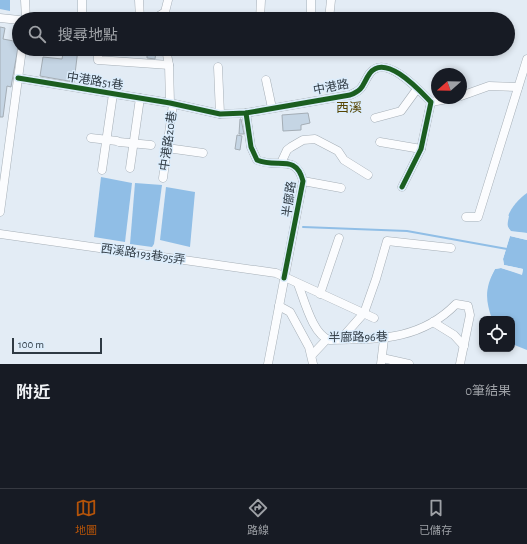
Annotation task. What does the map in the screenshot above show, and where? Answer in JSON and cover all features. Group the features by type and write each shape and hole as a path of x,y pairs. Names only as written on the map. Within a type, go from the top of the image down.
{"street":[{"path":"25,0 26,12"},
{"path":"82,0 82,12"},
{"path":"139,0 140,12"},
{"path":"165,12 168,0"},
{"path":"260,12 261,0"},
{"path":"311,0 312,12"},
{"path":"330,12 331,0"},
{"path":"0,18 12,19"},
{"path":"0,212 21,56"},
{"path":"98,56 98,60 169,65"},
{"path":"167,56 172,103"},
{"path":"466,217 478,217 527,59"},
{"path":"218,67 220,114"},
{"name":"中港路","path":"172,103 220,114 246,113 350,95 359,92 373,71 384,67 390,69 417,88 431,102"},
{"name":"中港路51巷","path":"18,78 172,103"},
{"path":"266,80 272,108"},
{"path":"467,94 489,86 518,87"},
{"path":"375,118 401,111 417,88"},
{"path":"102,170 113,94"},
{"path":"130,168 140,98"},
{"path":"402,187 421,149 431,102"},
{"name":"中港路20巷","path":"163,178 172,103"},
{"name":"半廍路","path":"246,113 251,147 257,160 264,163 293,164 298,167 303,181 268,364"},
{"path":"91,138 151,145"},
{"path":"281,163 287,150 308,138 315,139 338,151 344,160 368,175"},
{"path":"380,142 421,149"},
{"path":"167,148 203,153"},
{"path":"303,181 341,188"},
{"name":"西溪路193巷95弄","path":"0,234 276,273 284,278"},
{"path":"320,294 339,238"},
{"path":"341,340 364,314 376,279 386,241 452,248"},
{"name":"半廍路96巷","path":"284,278 374,318"},
{"name":"半廍路96巷","path":"298,284 316,329 324,338 341,340 384,339 413,331 433,322 446,314 456,304 468,306 470,315 464,346"},
{"path":"279,306 290,312 312,355 313,364"},
{"path":"433,322 454,335 464,346 460,364"},
{"path":"312,355 327,339"},
{"path":"384,339 381,361 409,364"}],"water":[{"path":"0,0 10,0 10,11 0,9"},
{"path":"101,177 132,183 125,242 94,237"},
{"path":"135,183 162,185 154,244 152,247 130,244"},
{"path":"166,187 195,192 190,247 160,240"},
{"path":"527,193 527,233 511,232 508,227 508,216 518,200"},
{"path":"510,236 527,240 527,350 515,345 515,316 491,316 488,305 487,294 489,282 495,269 501,268 522,274 523,269 504,265 503,259"}],"pier":[{"path":"507,215 509,216 507,226 511,231 527,233 527,235 510,233 506,226"},
{"path":"510,234 527,238 527,240 510,236 503,259 504,265 523,269 522,275 501,268 495,269 488,282 485,304 486,282 493,268 501,266 521,272 502,266 501,259 508,236"}],"building":[{"path":"0,27 5,28 3,39 12,41 12,56 17,56 11,87 7,86 3,117 0,117"},
{"path":"63,56 77,56 74,82 40,76 43,57 62,59"},
{"path":"147,56 155,56 155,59 147,58"},
{"path":"308,113 310,123 301,125 301,130 283,131 282,115"},
{"path":"241,119 244,134 239,134"},
{"path":"237,135 242,136 240,150 235,149"}],"waterway":[{"path":"303,227 407,231 507,249"}],"cycle path":[{"path":"18,78 170,103 220,114 246,113 350,95 358,91 363,86 370,73 377,68 393,70 411,83 431,102 421,149 402,187"},
{"path":"246,113 251,147 257,160 272,163 291,164 300,172 303,181 284,278"}],"district":[{"name":"西溪","path":"349,108"}]}
